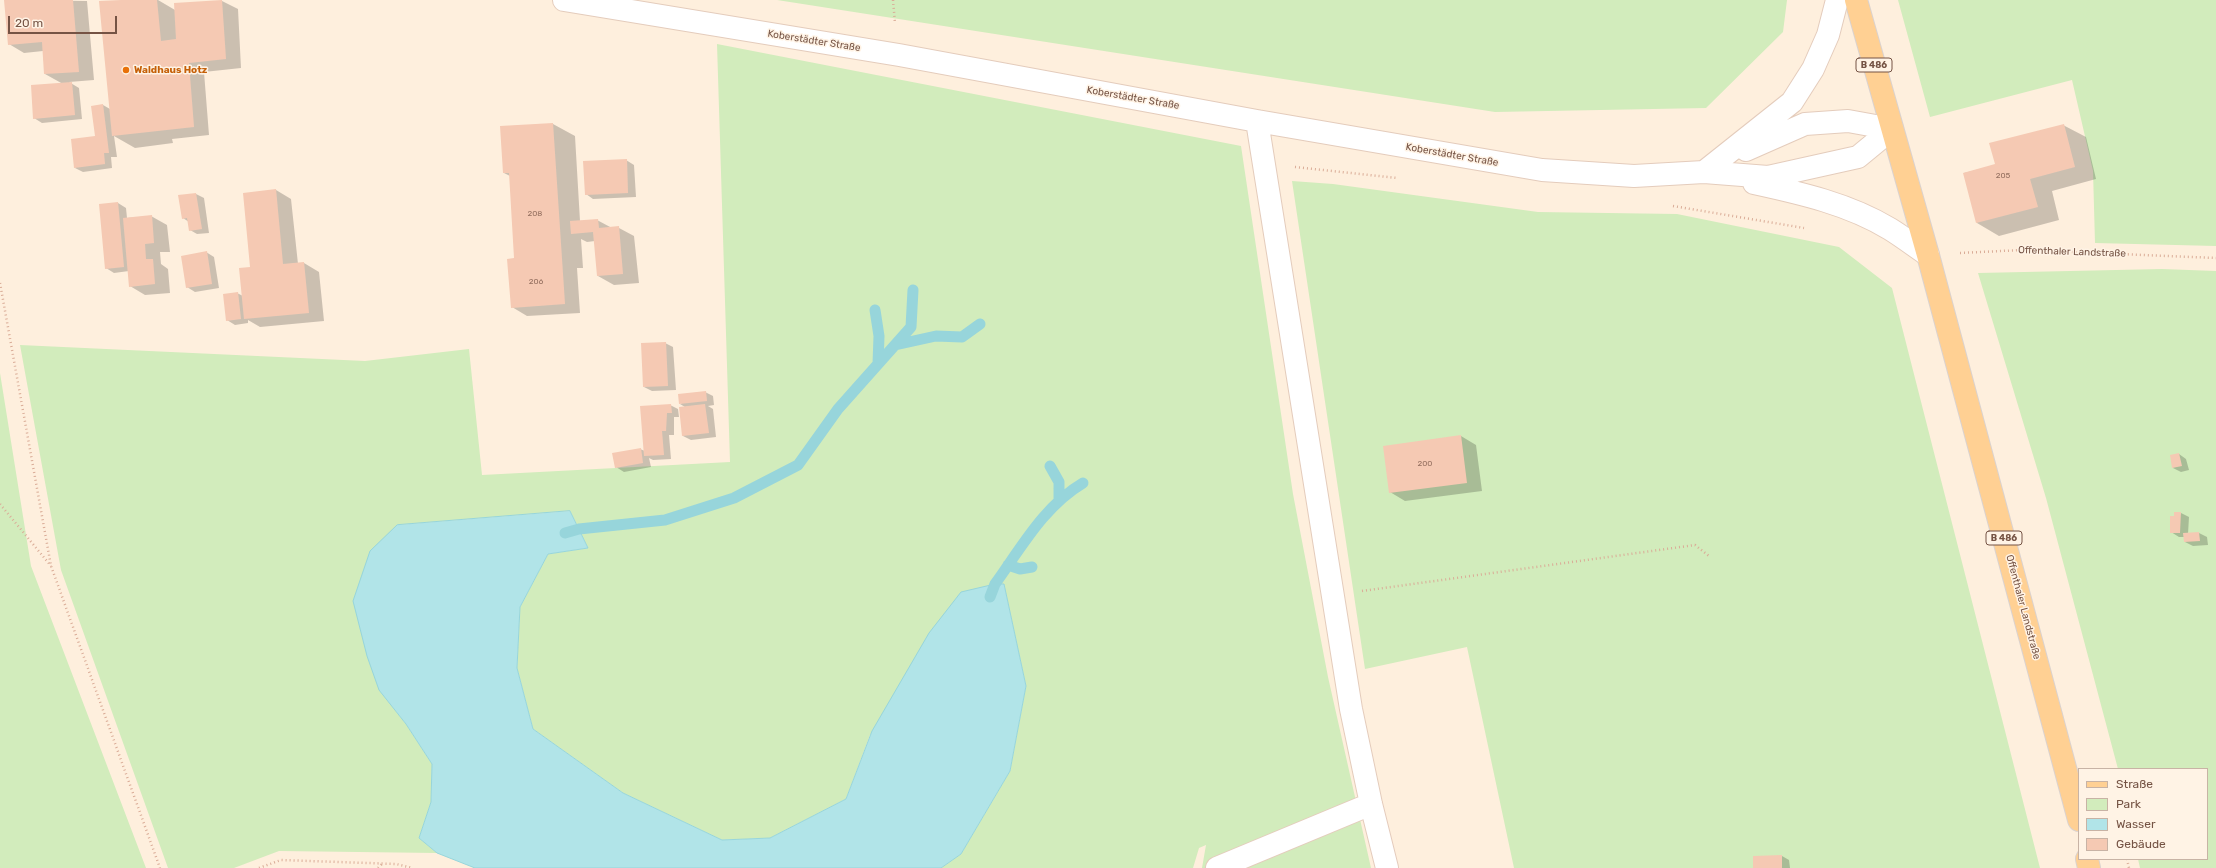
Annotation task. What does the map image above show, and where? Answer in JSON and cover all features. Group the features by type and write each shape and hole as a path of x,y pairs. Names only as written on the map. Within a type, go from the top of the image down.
{"main road":[{"name":"Offenthaler Landstraße","path":"1856,0 1928,255 2078,816"}],"street":[{"name":"Koberstädter Straße","path":"564,0 899,55 1257,121 1542,170 1634,176 1704,172"},
{"path":"1704,172 1792,102 1813,69 1828,35 1837,0"},
{"path":"1257,121 1351,709 1371,804 1387,868"},
{"path":"1704,172 1754,145 1805,124 1848,121 1892,130"},
{"path":"1704,172 1768,177 1851,159 1858,157 1892,130"},
{"path":"1704,172 1809,197 1851,210 1890,228 1928,255"},
{"path":"1217,868 1371,804"}],"path":[{"name":"Offenthaler Landstraße","path":"1928,255 2022,250 2216,258"},
{"path":"0,283 51,566 160,868"},
{"path":"0,504 51,566"},
{"path":"1332,595 1695,545 1709,556"},
{"path":"259,868 281,860 383,863 413,868"},
{"path":"378,868 383,863"},
{"path":"396,864 398,868"}],"green space":[{"path":"777,0 1787,0 1783,32 1706,108 1495,112"},
{"path":"1898,0 2216,0 2216,246 2095,243 2093,171 2072,80 1930,117"},
{"path":"717,44 1241,146 1293,494 1328,677 1371,868 1202,868 1206,845 1199,848 1193,868 941,868 961,854 1010,771 1026,686 1004,585 870,735 846,799 770,838 722,840 623,793 533,729 517,668 520,607 548,554 588,548 570,511 397,525 379,689 406,724 432,764 431,802 419,838 437,853 279,851 234,868 168,868 61,570 20,345 365,361 469,349 482,475 730,462"},
{"path":"1292,181 1333,184 1538,212 1677,214 1839,247 1892,288 2040,868 1514,868 1467,647 1365,669"},
{"path":"2162,269 2216,271 2216,868 2140,868 2138,860 2208,860 2208,768 2118,768 2046,498 1978,273"},
{"path":"0,373 31,566 146,868 0,868"}],"water":[{"path":"570,511 588,548 548,554 520,607 517,668 533,729 623,793 722,840 770,838 846,799 872,731 929,633 961,592 995,584 1004,584 1026,686 1010,771 961,854 941,868 475,868 437,853 419,838 431,802 432,764 406,724 379,690 367,656 353,601 370,551 397,525"}],"building":[{"path":"4,0 73,0 79,72 44,74 42,42 8,45"},
{"path":"157,0 161,41 176,39 174,3 222,0 226,59 189,63 194,127 112,136 99,1"},
{"path":"72,82 75,115 33,119 31,85"},
{"path":"103,104 109,153 104,153 105,164 74,168 71,139 95,136 91,106"},
{"path":"553,123 565,304 511,308 507,259 514,258 509,173 503,173 500,126"},
{"path":"2064,124 2075,167 2030,179 2038,207 1976,223 1963,173 1995,164 1989,143"},
{"path":"627,159 628,193 585,195 583,161"},
{"path":"276,189 283,264 304,262 309,313 244,319 239,268 250,267 243,193"},
{"path":"196,193 202,229 189,231 187,218 182,219 178,195"},
{"path":"118,202 124,267 105,269 99,204"},
{"path":"152,215 154,243 145,244 146,259 153,259 155,284 129,287 123,218"},
{"path":"598,219 599,228 619,226 623,274 597,276 593,232 571,234 570,221"},
{"path":"207,251 212,284 186,288 181,256"},
{"path":"238,292 241,319 226,321 223,294"},
{"path":"666,342 668,386 643,387 641,343"},
{"path":"706,391 707,401 679,404 678,394"},
{"path":"671,404 672,413 667,413 666,431 662,431 664,455 644,456 640,406"},
{"path":"705,404 709,433 682,436 679,407"},
{"path":"1461,435 1467,483 1389,493 1383,446"},
{"path":"641,448 643,463 615,468 612,453"},
{"path":"2179,453 2182,466 2172,468 2170,455"},
{"path":"2174,512 2181,512 2180,533 2170,533 2170,516 2174,516"},
{"path":"2199,532 2200,541 2184,542 2183,533"},
{"path":"1782,855 1782,868 1753,868 1753,856"}],"waterway":[{"path":"565,533 579,529 665,520 734,498 798,465 838,409 911,327 913,290"},
{"path":"875,310 879,336 878,364"},
{"path":"895,345 936,336 962,337 980,324"},
{"path":"1050,466 1059,482 1059,500"},
{"path":"990,597 995,584 1034,529 1056,503 1083,483"},
{"path":"1008,565 1020,569 1032,567"}],"place":[{"name":"Waldhaus Hotz","path":"126,70"}]}
